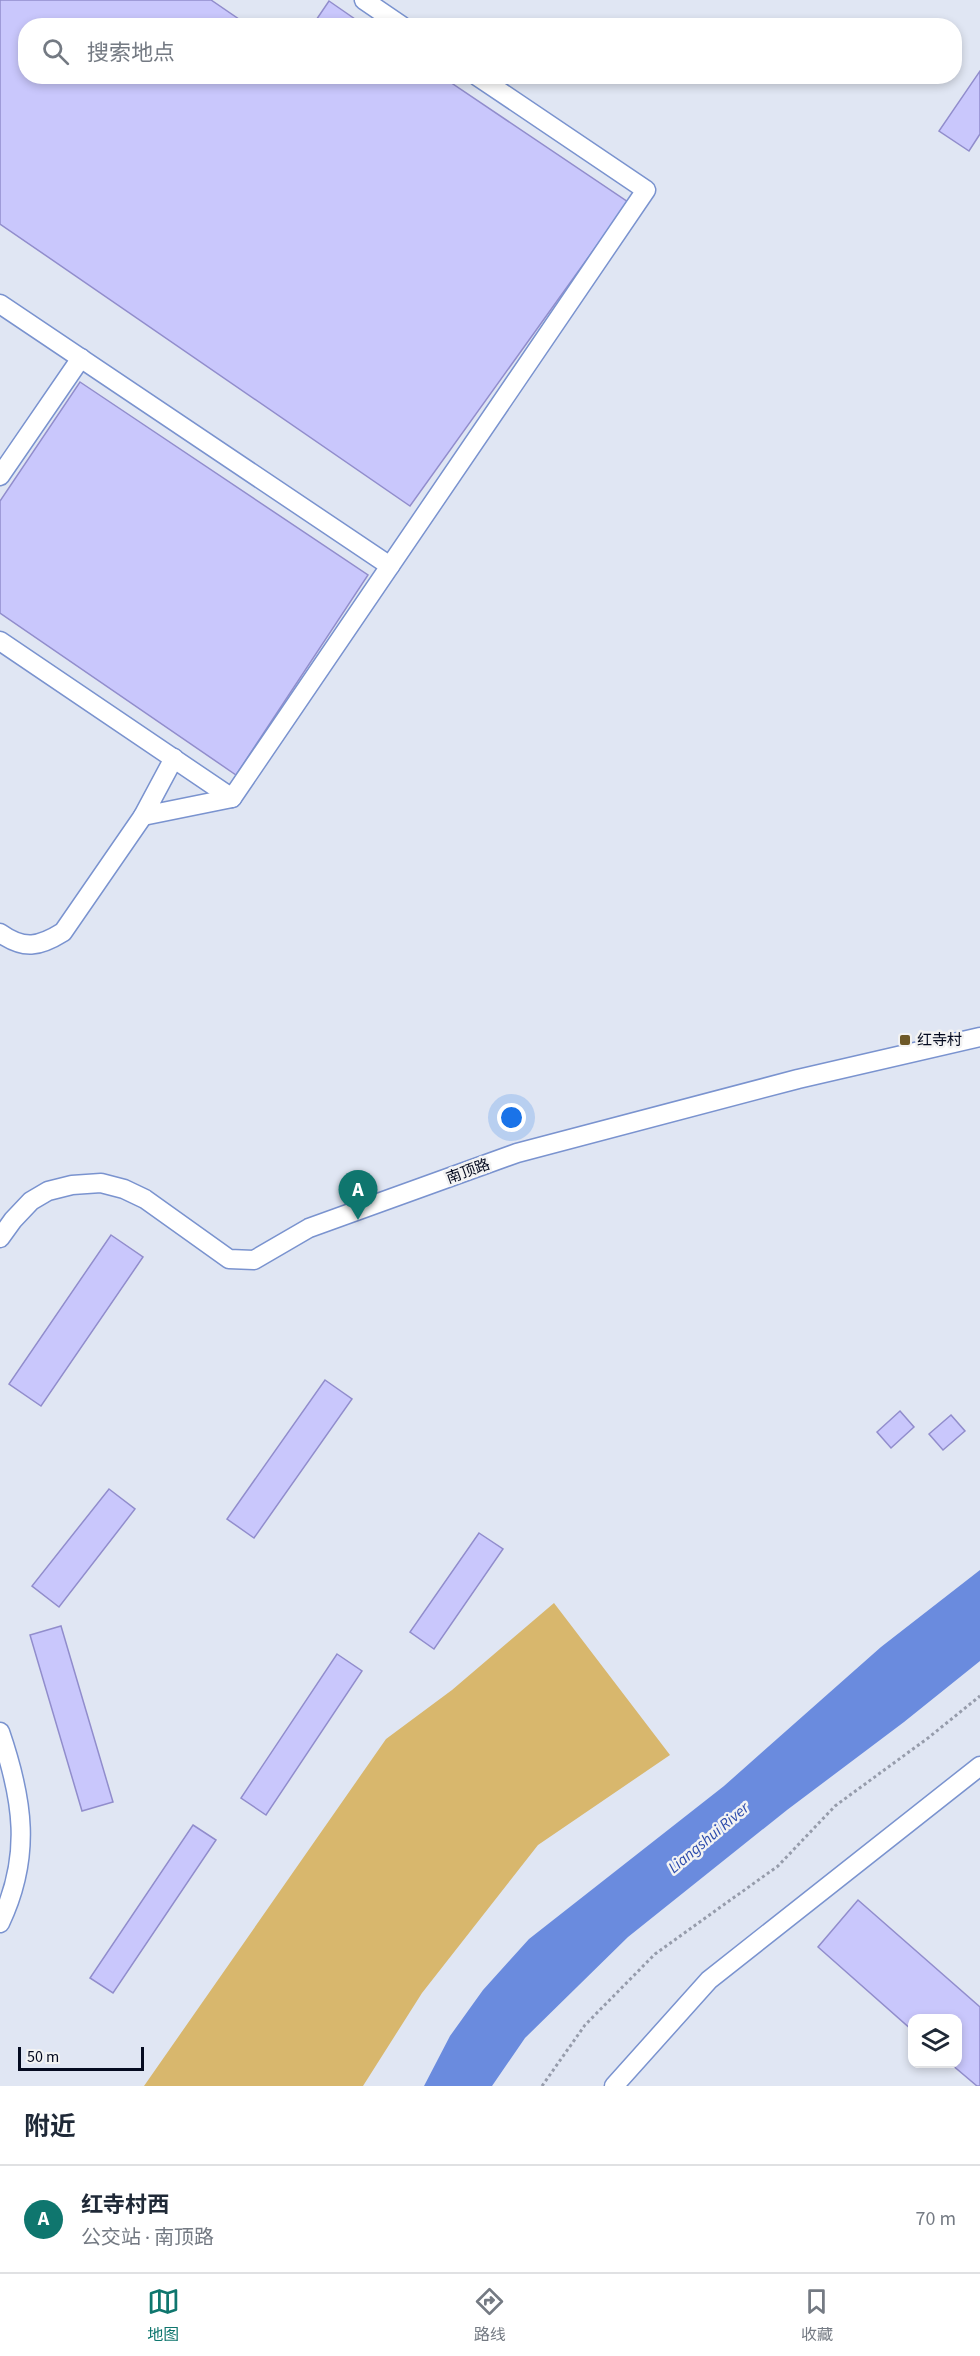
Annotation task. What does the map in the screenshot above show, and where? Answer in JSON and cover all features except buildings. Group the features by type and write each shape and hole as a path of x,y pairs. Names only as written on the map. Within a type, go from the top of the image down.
{"street":[{"path":"364,0 390,18"},
{"path":"143,816 232,798 646,190 489,84"},
{"path":"0,304 390,566"},
{"path":"0,476 81,358"},
{"path":"0,640 232,798"},
{"path":"0,933 11,940 28,945 47,942 63,932 143,816 174,758"},
{"name":"南顶路","path":"0,1238 31,1201 48,1191 72,1185 101,1183 145,1199 230,1259 255,1260 309,1228 517,1153 798,1079 980,1037"},
{"path":"0,1732 18,1796 22,1847 9,1905 0,1923"},
{"path":"614,2086 709,1980 980,1766"}],"path":[{"path":"542,2086 585,2025 655,1954 778,1866 835,1806 928,1738 980,1696"}],"shaded area":[{"path":"554,1603 670,1755 538,1845 422,1993 363,2086 144,2086 386,1739 452,1690"}],"water":[{"name":"Liangshui River","path":"980,1570 980,1661 904,1722 787,1810 628,1937 525,2038 492,2086 424,2086 450,2036 483,1990 529,1939 724,1786 881,1647"}],"place":[{"name":"红寺村","path":"905,1040"},
{"name":"红寺村西","path":"358,1220"}]}
